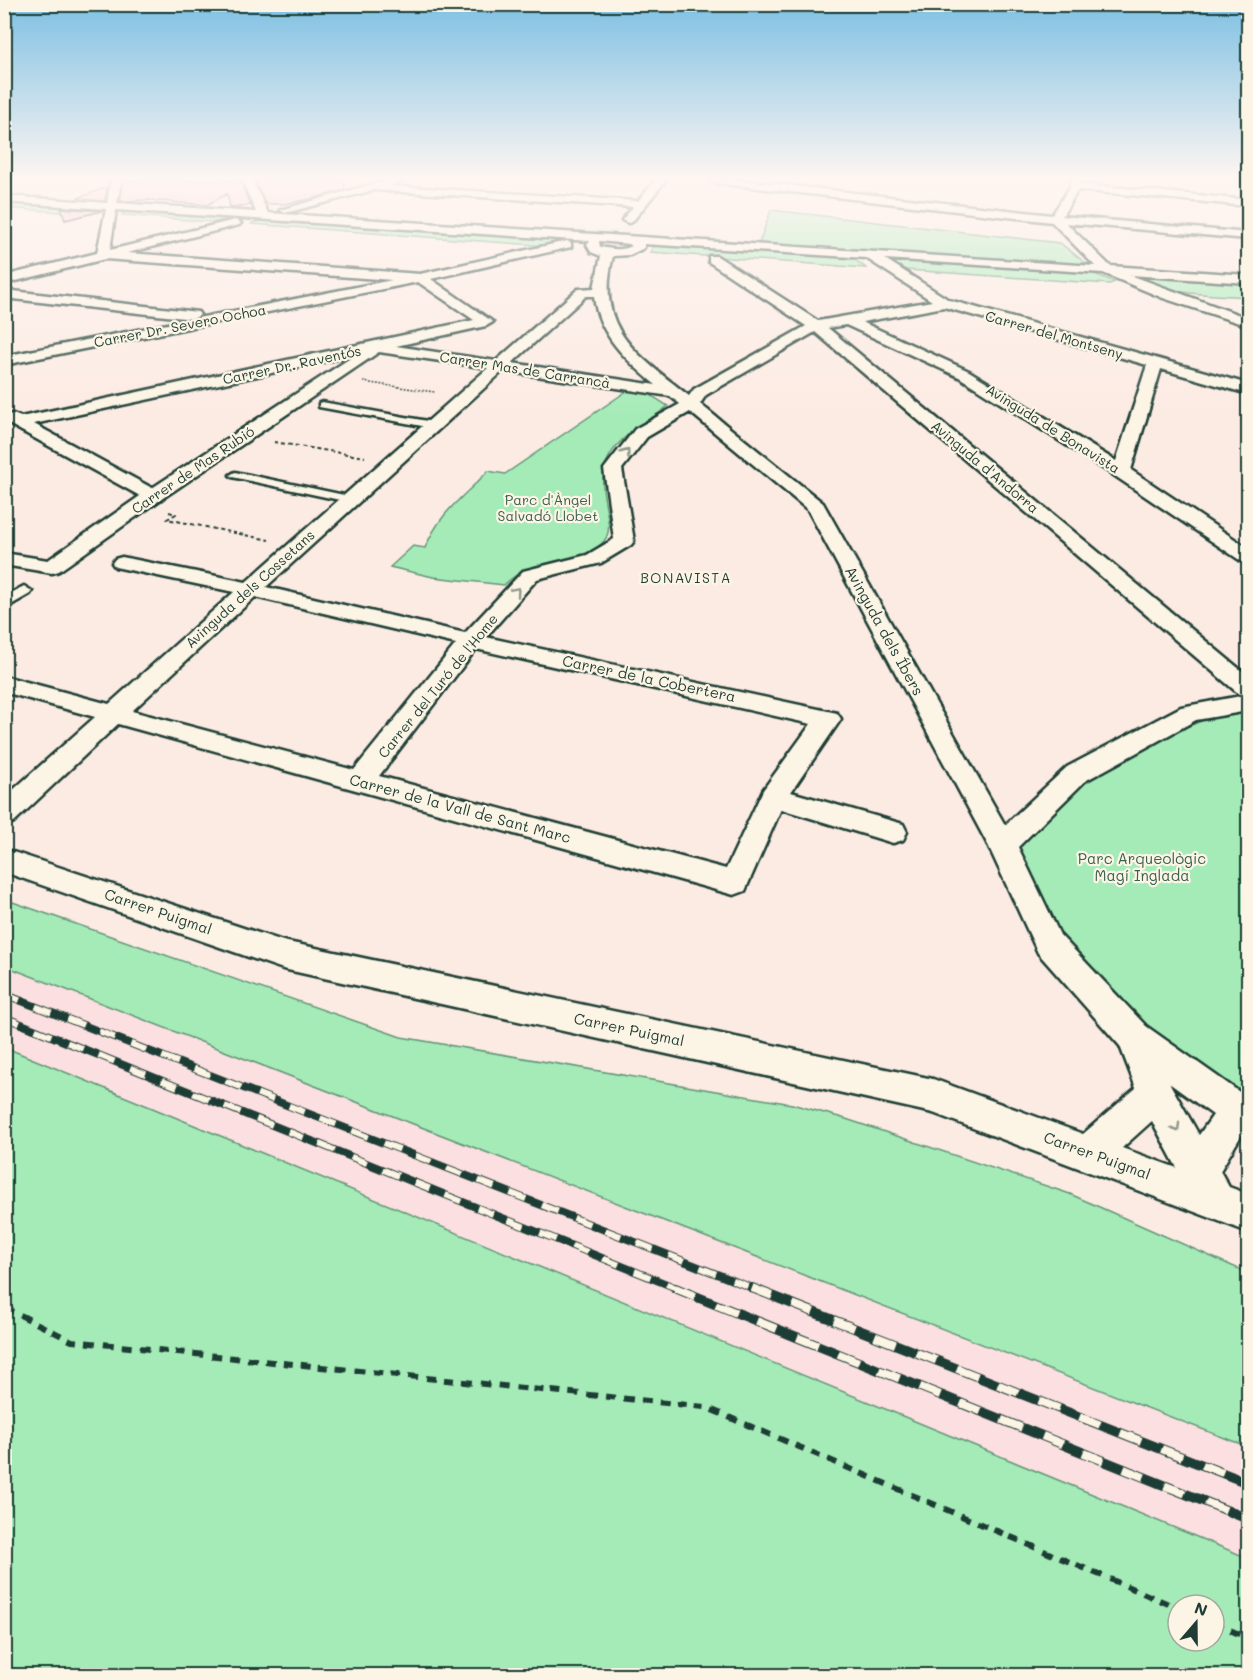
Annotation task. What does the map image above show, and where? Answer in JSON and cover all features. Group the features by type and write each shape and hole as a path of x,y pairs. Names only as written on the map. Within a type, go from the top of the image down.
{"street":[{"path":"4,280 90,258"},
{"path":"150,258 420,278"},
{"name":"Carrer Dr. Severo Ochoa","path":"4,361 508,258"},
{"name":"Avinguda dels Íbers","path":"610,258 599,292 605,319 613,335 633,359 816,507 1002,845 1049,944 1134,1037 1242,1115 1199,1170"},
{"path":"832,258 1248,279"},
{"path":"1095,258 1108,271 1148,288 1248,322"},
{"name":"Avinguda d'Andorra","path":"737,261 707,259 815,326 1248,688"},
{"name":"Carrer del Montseny","path":"869,262 890,270 944,303 1248,389"},
{"path":"890,270 925,273"},
{"name":"Carrer Dr. Raventós","path":"12,418 376,347 486,322 420,278"},
{"path":"1109,286 1148,288"},
{"name":"Avinguda dels Cossetans","path":"4,815 249,589 583,292 599,292"},
{"path":"4,294 219,318"},
{"path":"1168,295 1226,299"},
{"name":"Carrer del Turó de l'Home","path":"359,782 381,758 471,641 530,575 594,559 624,542 614,469 640,433 682,399 700,392 815,326 944,303"},
{"name":"Avinguda de Bonavista","path":"847,320 964,374 1121,472 1248,557"},
{"name":"Carrer Mas de Carrancà","path":"376,347 500,366 682,399"},
{"name":"Carrer de Mas Rubió","path":"4,559 52,567 376,347"},
{"path":"1121,472 1155,364"},
{"path":"12,418 146,501"},
{"name":"Carrer de la Cobertera","path":"122,563 249,589 471,641 828,719"},
{"path":"4,604 24,591"},
{"name":"Carrer de la Vall de Sant Marc","path":"4,684 734,883 773,797 828,719"},
{"path":"1002,845 1076,774 1190,713 1248,703"},
{"path":"773,797 893,832"},
{"name":"Carrer Puigmal","path":"4,860 283,955 933,1096 1232,1207"},
{"name":"Avinguda dels Íbers","path":"1134,1037 1156,1094 1199,1170 1232,1207"},
{"path":"1089,1153 1156,1094"}],"lane":[{"path":"321,405 433,425"},
{"path":"235,475 349,500"}],"path":[{"path":"337,373 352,375 347,379 465,397"},
{"path":"249,432 281,437 273,442 392,462"},
{"path":"146,501 176,514 166,519 297,546"},
{"path":"4,1307 72,1341 705,1407 1166,1603"},
{"path":"1226,1628 1248,1638"}],"shaded area":[{"path":"4,966 1248,1447 1248,1558 5,1046"}],"green space":[{"path":"736,258 853,258 866,268"},
{"path":"946,258 1080,258 1092,268"},
{"path":"892,260 1092,273 1115,282 1109,284 907,270 895,268 889,263"},
{"path":"1133,275 1248,281 1248,297 1174,290 1146,282"},
{"name":"Parc d'Àngel Salvadó Llobet","path":"627,391 649,394 668,406 629,434 609,457 604,469 603,481 608,533 604,541 595,549 584,555 530,568 504,585 433,577 390,567 413,546 425,548 445,514 488,471 505,474"},
{"name":"Parc Arqueològic Magí Inglada","path":"1248,703 1248,1100 1152,1032 1033,910 1016,832 1106,758"},
{"path":"4,899 401,1037 792,1104 846,1119 1070,1194 1248,1273 1248,1447 5,966"},
{"path":"4,1047 1248,1558 1248,1675 5,1675"}],"railway":[{"path":"4,994 755,1289"},
{"path":"4,1017 679,1289"},
{"path":"675,1288 1248,1519"},
{"path":"752,1288 1248,1483"}],"district":[{"name":"BONAVISTA","path":"686,578"}]}
